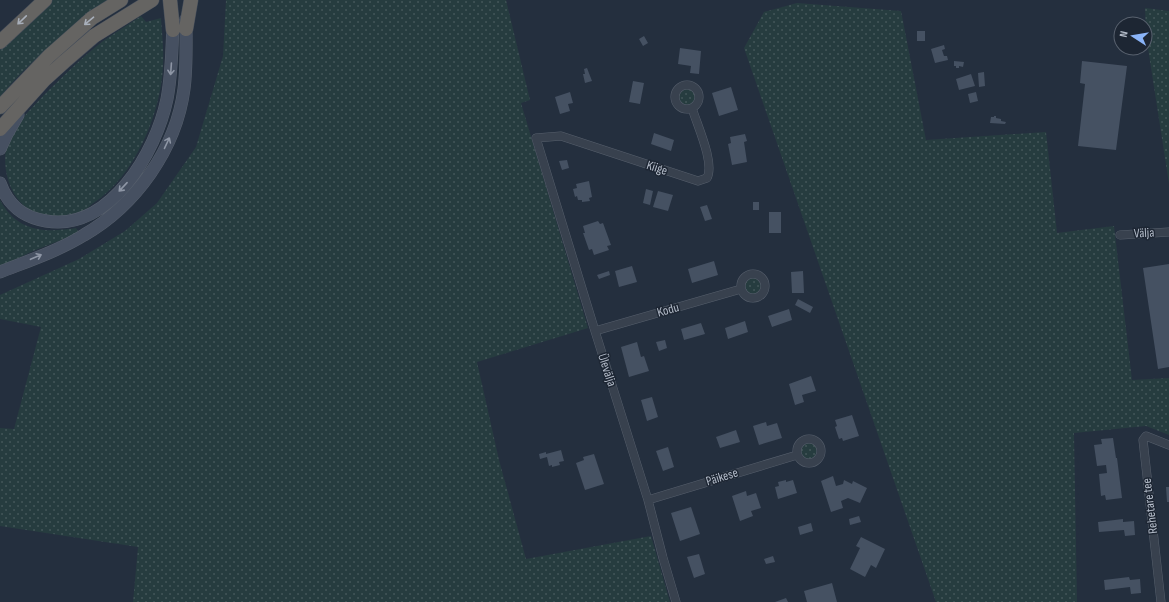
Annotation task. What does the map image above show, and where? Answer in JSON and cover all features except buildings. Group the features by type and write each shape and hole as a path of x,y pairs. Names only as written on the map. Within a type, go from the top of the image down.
{"highway":[{"path":"0,42 45,0"},
{"path":"0,107 49,56 92,18 121,0"},
{"path":"170,0 180,30"},
{"path":"180,30 191,0"},
{"path":"0,129 44,80 94,36 148,2"}],"main road":[{"path":"0,272 84,236 104,222 127,202 148,177 163,153 173,131 180,110 184,89 180,30 173,0"},
{"path":"0,182 4,195 13,205 26,215 39,220 55,223 76,220 93,213 108,202 125,185 140,166 150,148 161,122 167,100 186,0"},
{"path":"0,149 15,119 44,80"}],"street":[{"name":"Kiige","path":"536,138 561,136 698,181 707,178 710,168 692,108"},
{"name":"Ülevälja","path":"536,138 648,500 676,602"},
{"name":"Välja","path":"1120,235 1169,232"},
{"name":"Kodu","path":"595,331 741,289"},
{"name":"Rehetare tee","path":"1161,602 1143,440 1146,436 1169,445"},
{"name":"Päikese","path":"648,500 797,455"}],"green space":[{"path":"53,0 109,0 24,70 0,97 0,50 31,18"},
{"path":"226,0 506,0 530,100 521,103 588,328 477,362 499,460 526,559 651,536 670,602 133,602 138,547 0,526 0,428 14,429 41,327 0,319 0,295 79,259 125,231 157,203 196,147 223,56"},
{"path":"797,3 901,11 926,140 1046,132 1057,233 1114,226 1132,380 1169,378 1169,435 1146,426 1074,433 1077,602 936,602 744,48 764,12"},
{"path":"1145,8 1169,11 1169,184 1149,56 1153,56 1153,16 1145,16"},
{"path":"141,16 146,22 161,18 163,66 161,85 151,124 132,162 121,178 107,193 82,211 53,217 43,216 33,212 17,197 11,188 7,177 5,155 10,137 28,112 72,67 103,41"},
{"path":"687,89 693,91 695,97 693,103 687,105 681,103 679,97 681,91"},
{"path":"0,200 7,211 23,224 43,230 65,230 76,228 79,233 33,251 0,267"},
{"path":"750,278 756,278 761,283 759,292 756,294 750,294 745,289 745,283"},
{"path":"809,443 815,445 817,451 815,457 809,459 803,457 801,451 803,445"}]}
